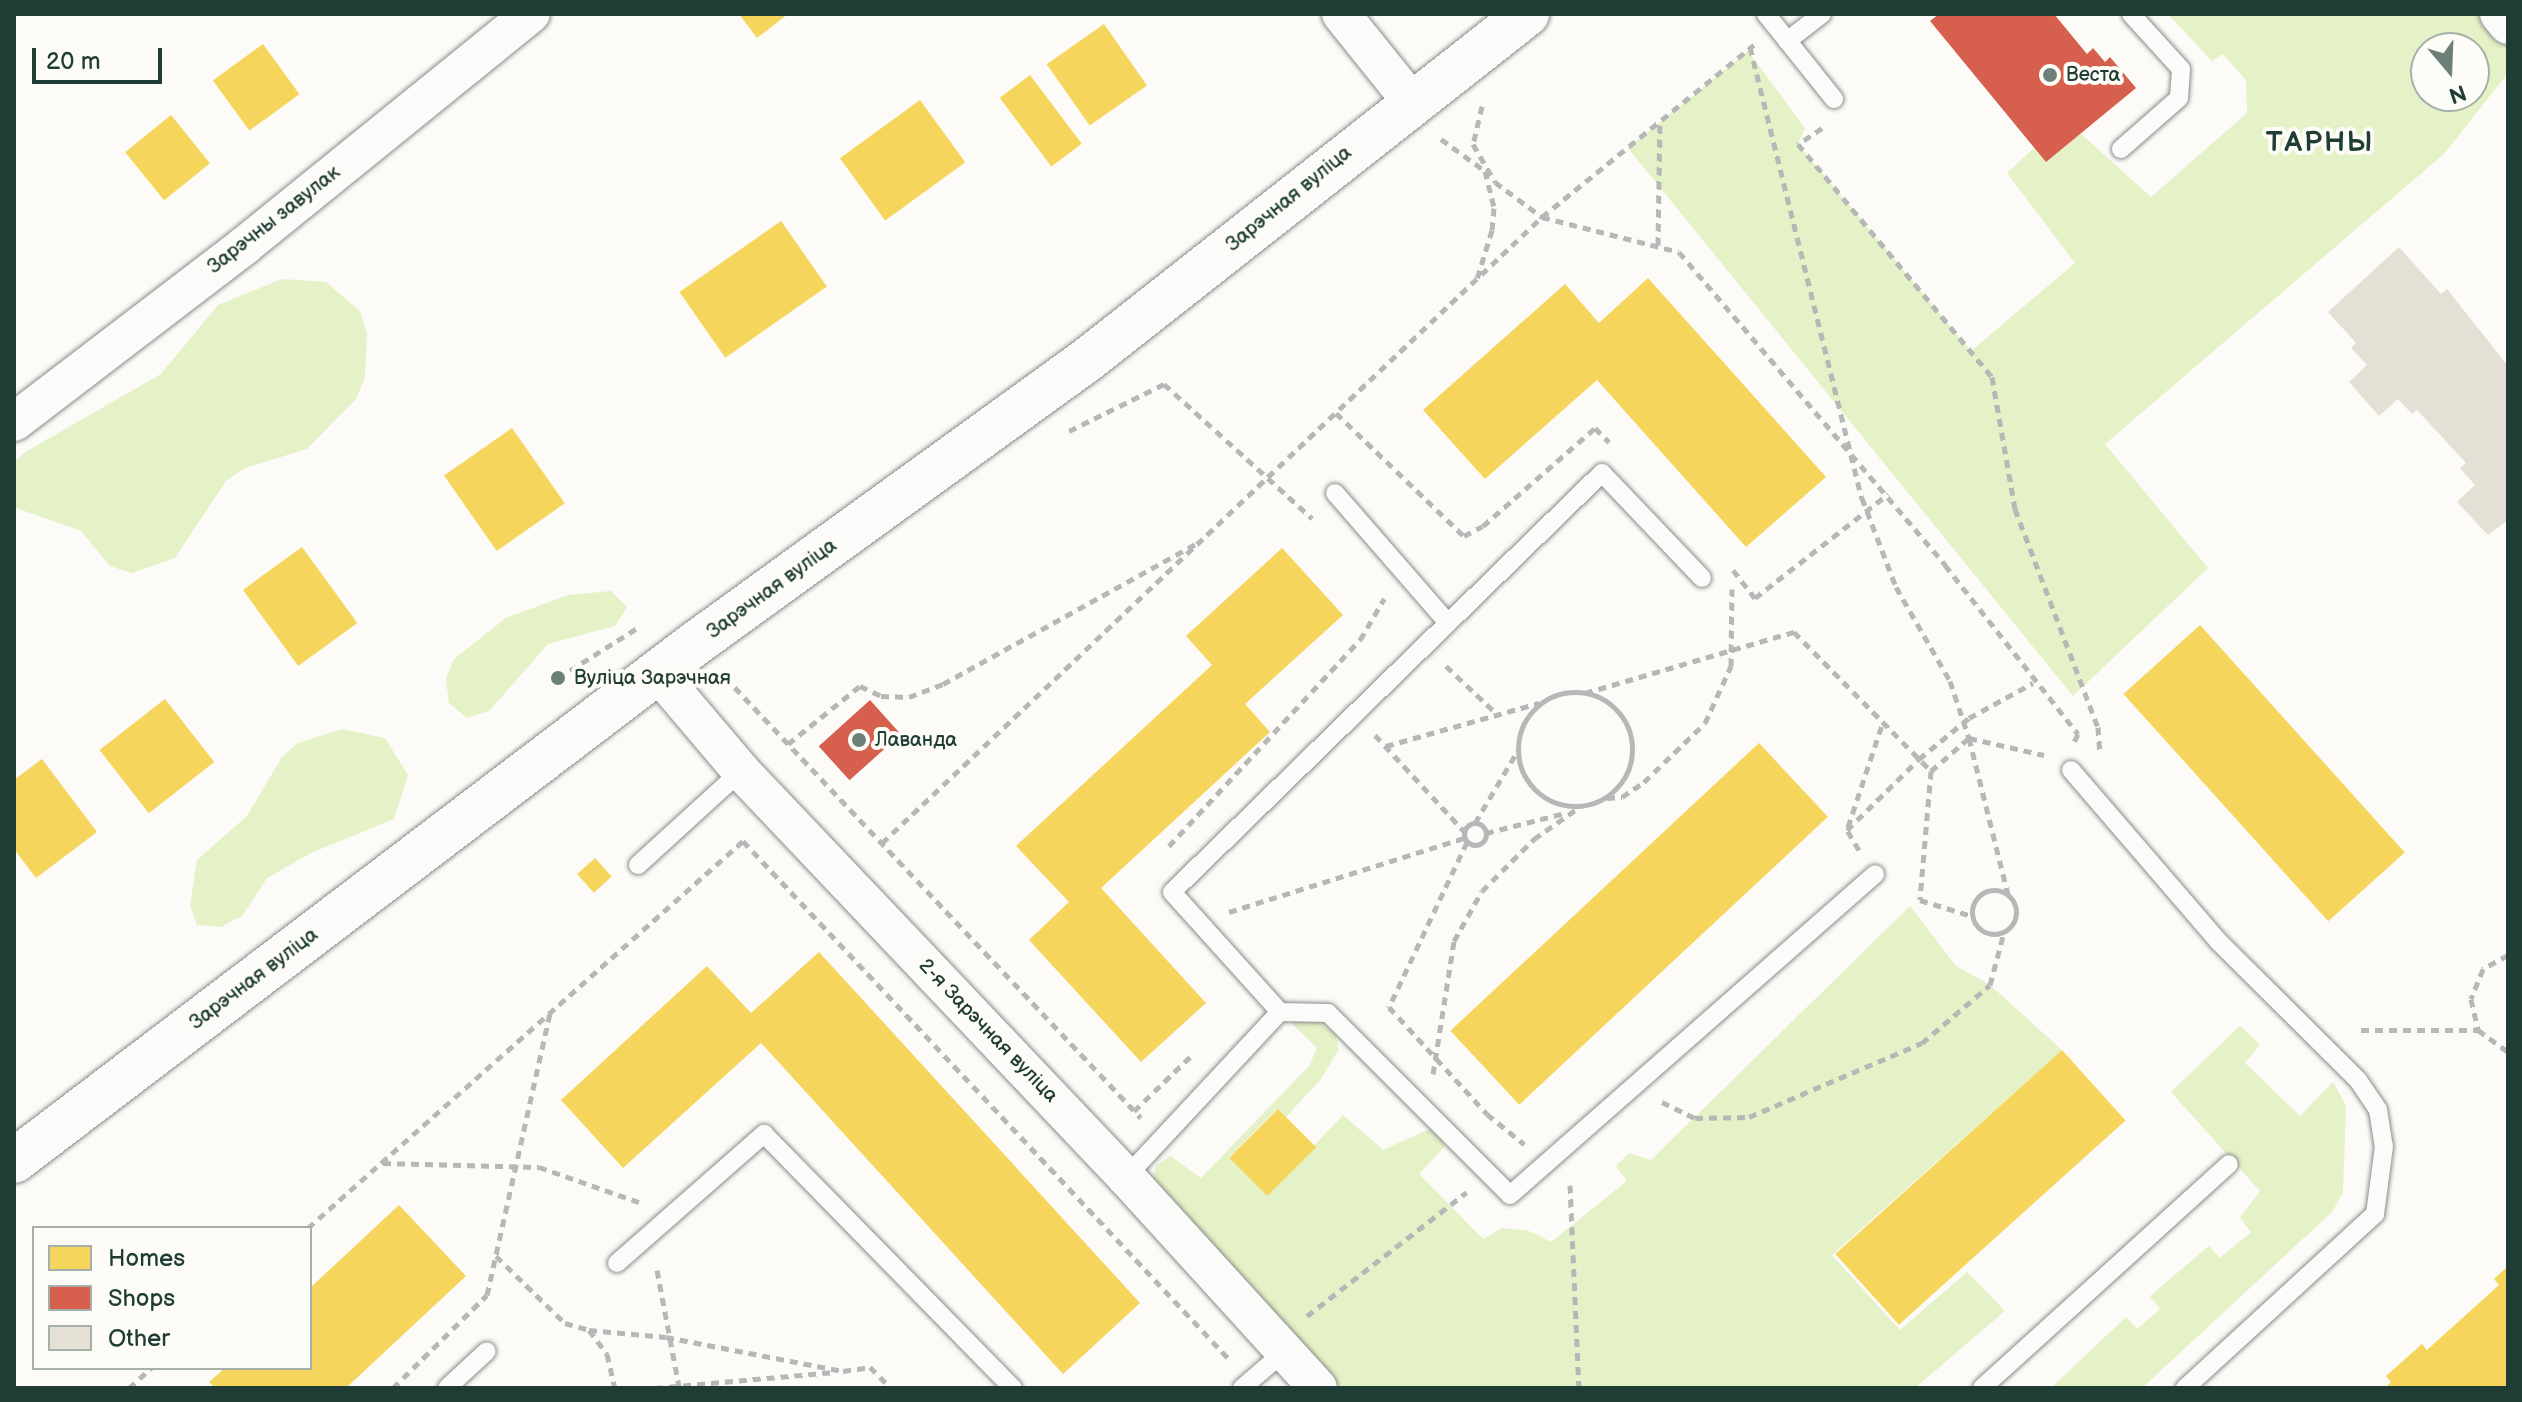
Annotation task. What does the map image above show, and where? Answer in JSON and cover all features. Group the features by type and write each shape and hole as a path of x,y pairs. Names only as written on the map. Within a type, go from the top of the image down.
{"street":[{"name":"Зарэчны завулак","path":"14,422 244,246 531,14"},
{"path":"1341,14 1422,118"},
{"name":"Зарэчная вуліца","path":"14,1161 658,673 1422,118 1527,14"},
{"path":"2499,14 2508,25"},
{"name":"2-я Зарэчная вуліца","path":"658,673 741,771 1126,1177 1318,1388"}],"lane":[{"path":"1766,14 1834,99"},
{"path":"1787,41 1822,14"},
{"path":"2121,149 2179,98 2181,69 2131,14"},
{"path":"1702,578 1602,473 1172,892 1280,1012 1328,1013 1510,1195 1875,874"},
{"path":"1335,493 1448,623"},
{"path":"2071,770 2218,941 2358,1080 2378,1110 2384,1146 2375,1214 2185,1388"},
{"path":"638,865 741,771"},
{"path":"1126,1177 1163,1142 1280,1012"},
{"path":"617,1263 764,1134 1013,1388"},
{"path":"1982,1388 2229,1164"},
{"path":"1242,1388 1280,1346"},
{"path":"447,1388 487,1351"}],"path":[{"path":"1633,1087 1695,1118 1749,1117 1922,1043 1990,985 2004,932 2016,915 2008,895 1969,738 1950,681 1896,587 1851,455 1747,37"},
{"path":"882,843 1542,217 1763,38"},
{"path":"1477,280 1492,230 1494,208 1485,171 1473,144 1485,98"},
{"path":"1422,118 1542,217 1679,252 1945,565 2033,683 2078,734 2072,746"},
{"path":"1658,246 1660,122"},
{"path":"1828,124 1798,144 1992,377 2015,509 2098,727 2101,762"},
{"path":"1118,404 1164,384 1268,477"},
{"path":"788,744 860,686 881,696 909,697 943,684 1201,542"},
{"path":"1429,1115 1434,1057 1454,941 1482,891 1570,812 1605,798 1622,797 1644,782 1705,723 1731,666 1732,568"},
{"path":"558,678 644,624"},
{"path":"1570,812 1486,833 1480,844 1465,837 1386,746 1540,703 1557,694 1585,693 1794,632 1931,771"},
{"path":"1424,645 1498,715"},
{"path":"723,674 1163,1142"},
{"path":"1847,830 1919,759 1964,723 2033,683"},
{"path":"1585,693 1611,703 1631,733 1629,771 1605,798"},
{"path":"1536,1141 1525,1145 1487,1114 1389,1007 1465,837 1517,752 1527,716 1540,703"},
{"path":"1875,874 1847,830 1883,722"},
{"path":"1969,738 2045,756"},
{"path":"1969,738 1931,771 1920,900 1972,916"},
{"path":"1517,752 1531,786 1554,801 1581,806"},
{"path":"1475,823 1486,833"},
{"path":"1199,921 1465,837"},
{"path":"310,1226 743,841 1227,1355"},
{"path":"1847,860 1859,850"},
{"path":"2004,932 1982,932 1972,916 1972,905 1981,894 1995,890 2008,895"},
{"path":"2478,1030 2471,999 2475,983 2483,969 2508,955"},
{"path":"393,1388 487,1295 550,1013"},
{"path":"2361,1030 2478,1030 2508,1052"},
{"path":"1568,1144 1579,1388"},
{"path":"381,1163 539,1167 674,1214"},
{"path":"1280,1346 1489,1175"},
{"path":"652,1233 666,1337 679,1386"},
{"path":"496,1256 565,1323 589,1330 666,1337 843,1371"},
{"path":"589,1330 607,1354 615,1388"},
{"path":"655,1388 692,1387 870,1367 891,1388"},
{"path":"129,1388 149,1370"}],"green space":[{"path":"2168,14 2499,14 2508,25 2508,73 2490,96 2490,32 2410,32 2410,112 2477,112 2444,154 2105,444 2208,568 2073,696 1628,148 1748,51 1805,128 1798,144 1971,351 2075,263 2007,173 2035,147 2080,133 2151,197 2247,113 2246,80 2223,54 2212,61"},
{"path":"282,279 326,282 360,311 367,333 365,377 356,399 307,449 245,468 226,481 175,558 132,573 110,566 81,531 16,508 14,462 27,451 161,374 218,305"},
{"path":"611,591 627,607 615,626 548,644 489,711 467,718 449,703 446,679 454,659 506,618 568,595"},
{"path":"342,729 385,738 408,775 394,819 311,853 267,878 242,916 221,927 197,925 190,905 197,860 247,816 282,757 298,743"},
{"path":"1910,906 1956,966 1990,985 2062,1050 1832,1255 1900,1330 1967,1272 2005,1311 1915,1388 1342,1388 1284,1334 1158,1191 1153,1178 1156,1166 1170,1156 1201,1178 1309,1066 1317,1048 1293,1025 1292,1016 1314,1019 1335,1034 1339,1049 1321,1079 1286,1117 1277,1109 1229,1157 1267,1195 1343,1115 1383,1150 1434,1127 1445,1146 1419,1174 1483,1239 1502,1228 1529,1231 1551,1242 1627,1181 1616,1166 1629,1153 1651,1160"},
{"path":"2240,1026 2260,1045 2245,1063 2300,1116 2333,1082 2346,1106 2343,1193 2332,1212 2142,1388 2051,1388 2126,1317 2137,1329 2160,1309 2150,1296 2209,1246 2220,1258 2251,1232 2240,1218 2260,1191 2171,1092"}],"building: Homes":[{"path":"739,14 788,14 757,38"},
{"path":"1104,24 1147,85 1090,126 1047,64"},
{"path":"263,44 299,94 249,131 213,80"},
{"path":"1030,75 1082,144 1051,167 1000,98"},
{"path":"920,100 965,162 885,220 840,158"},
{"path":"171,115 210,163 164,200 125,152"},
{"path":"781,221 827,287 725,358 679,292"},
{"path":"1648,278 1826,477 1746,547 1597,380 1485,479 1423,410 1565,284 1599,323"},
{"path":"512,428 565,503 497,551 444,476"},
{"path":"302,547 357,623 298,666 243,590"},
{"path":"1282,548 1343,615 1245,704 1270,732 1101,888 1206,1003 1141,1062 1029,940 1069,902 1016,846 1212,665 1186,636"},
{"path":"2200,625 2405,852 2328,921 2123,694"},
{"path":"165,699 214,762 149,813 100,750"},
{"path":"1759,743 1828,817 1519,1105 1450,1031"},
{"path":"42,759 97,832 36,878 14,849 14,780"},
{"path":"595,858 612,877 594,893 577,874"},
{"path":"819,952 1140,1303 1063,1374 761,1043 623,1168 561,1100 707,966 751,1013"},
{"path":"2062,1050 2126,1121 1899,1325 1835,1254"},
{"path":"1278,1109 1316,1147 1267,1196 1229,1158"},
{"path":"399,1205 466,1276 346,1388 215,1388 209,1382 223,1370 312,1370 312,1286"},
{"path":"2508,1266 2508,1388 2385,1388 2391,1382 2386,1376 2422,1344 2427,1350 2499,1285 2494,1279"}],"building: Shops":[{"name":"Веста","path":"1939,14 2054,14 2087,54 2093,48 2105,62 2110,57 2136,88 2046,162 1930,21"},
{"name":"Лаванда","path":"870,700 901,734 850,780 819,746"}],"building: Other":[{"path":"2399,247 2441,294 2447,289 2508,366 2508,520 2488,535 2457,502 2475,485 2460,468 2466,463 2417,410 2412,414 2398,399 2379,416 2349,382 2367,365 2351,348 2356,343 2328,312"}],"place":[{"name":"Веста","path":"2050,75"},
{"name":"Вуліца Зарэчная","path":"558,678"},
{"name":"Лаванда","path":"859,740"}],"district":[{"name":"ТАРНЫ","path":"2320,143"}]}
